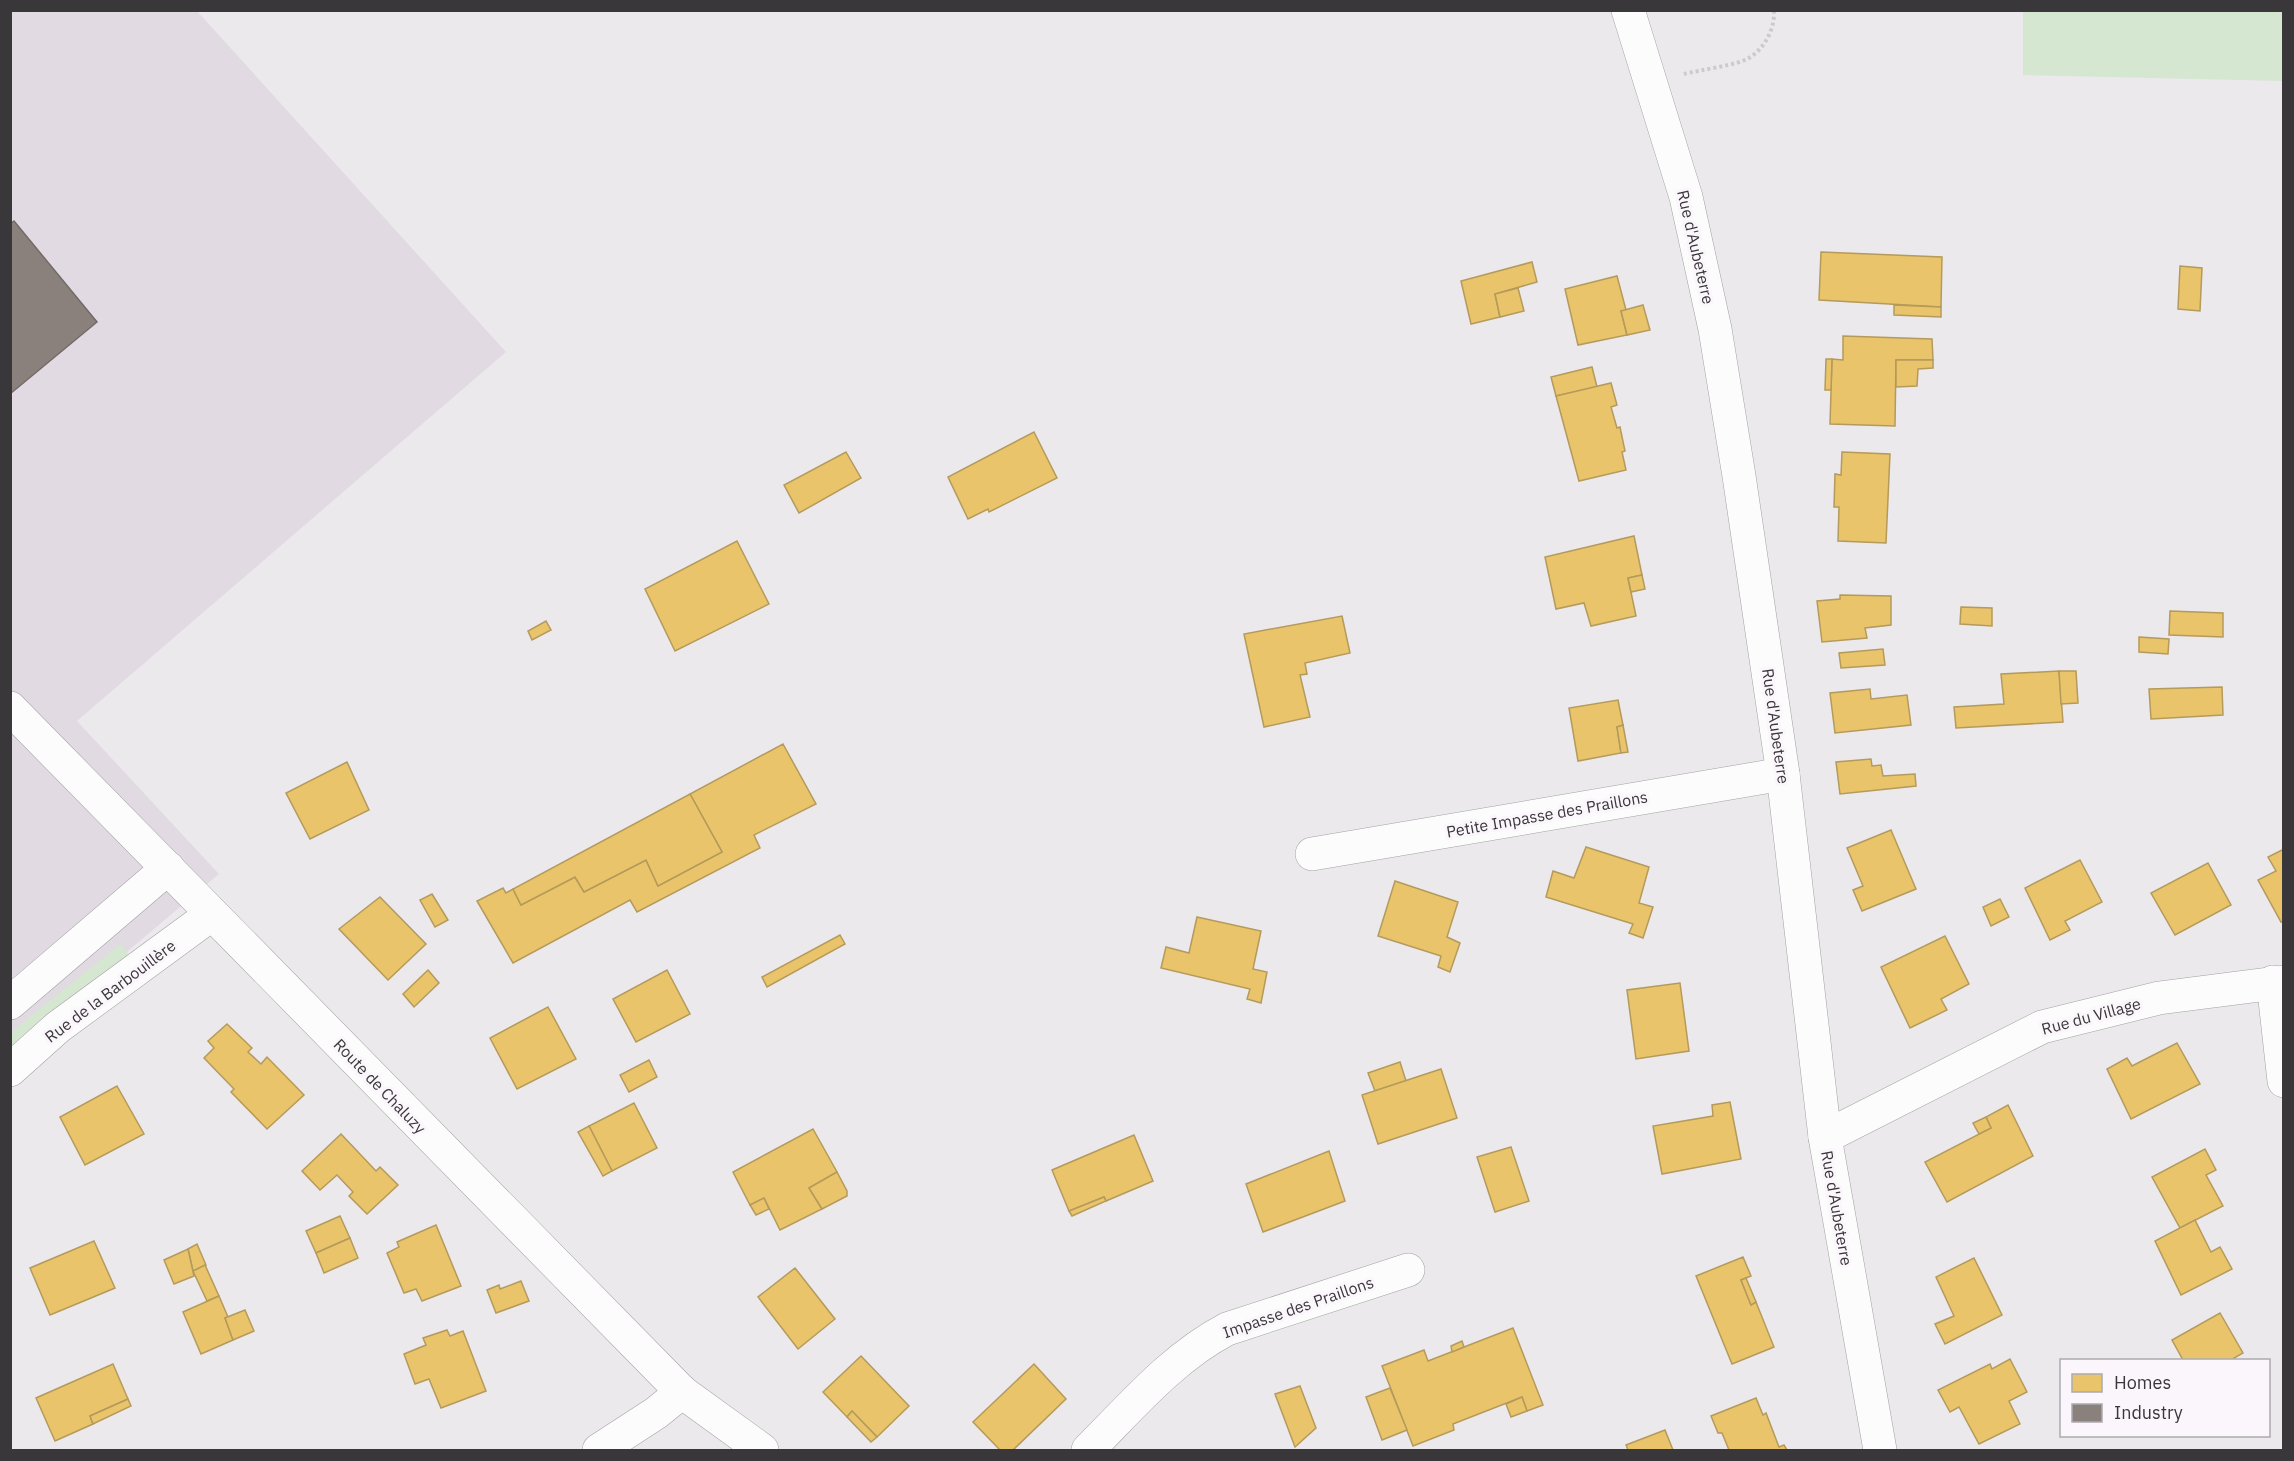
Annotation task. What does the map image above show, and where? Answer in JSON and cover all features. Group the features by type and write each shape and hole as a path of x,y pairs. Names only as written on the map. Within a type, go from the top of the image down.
{"street":[{"name":"Rue d'Aubeterre","path":"1628,10 1686,197 1714,329 1739,476 1783,774 1825,1137 1880,1450"},
{"name":"Route de Chaluzy","path":"10,708 682,1392 762,1450"},
{"name":"Petite Impasse des Praillons","path":"1312,854 1783,774"},
{"path":"10,1003 168,868"},
{"name":"Rue de la Barbouillère","path":"10,1070 58,1027 212,914"},
{"name":"Rue du Village","path":"1825,1137 2042,1027 2159,998 2278,982 2283,1081"},
{"name":"Impasse des Praillons","path":"1088,1450 1175,1363 1203,1342 1227,1329 1408,1270"},
{"path":"599,1450 656,1413 682,1392"}],"path":[{"path":"1651,81 1748,60 1766,43 1775,22 1774,10"}],"shaded area":[{"path":"11,11 197,11 506,352 77,721 219,874 11,1050"}],"green space":[{"path":"2023,11 2283,11 2283,81 2023,75"},
{"path":"121,943 131,958 11,1056 11,1032"}],"building: Homes":[{"path":"1821,252 1942,257 1941,307 1819,300"},
{"path":"1532,262 1537,282 1495,294 1500,317 1471,324 1461,281"},
{"path":"2180,266 2202,268 2200,311 2178,309"},
{"path":"1617,276 1626,310 1621,311 1627,335 1578,345 1565,289"},
{"path":"1518,288 1524,311 1500,317 1495,294"},
{"path":"1643,305 1650,330 1627,335 1621,311"},
{"path":"1894,305 1941,307 1941,317 1894,315"},
{"path":"1843,336 1932,339 1933,360 1896,360 1895,426 1830,424 1832,359 1843,360"},
{"path":"1826,359 1832,359 1831,390 1825,390"},
{"path":"1896,360 1933,360 1933,368 1918,369 1917,386 1896,387"},
{"path":"1592,367 1597,387 1556,396 1551,377"},
{"path":"1611,383 1617,405 1611,407 1617,428 1620,427 1626,470 1579,481 1556,396"},
{"path":"1034,432 1057,478 989,512 988,509 968,519 948,477"},
{"path":"846,452 861,478 799,513 784,485"},
{"path":"1842,452 1890,454 1886,543 1838,541 1839,507 1834,507 1835,474 1841,475"},
{"path":"1634,536 1642,575 1628,578 1636,616 1591,626 1584,603 1556,609 1545,557"},
{"path":"737,541 769,604 675,651 645,589"},
{"path":"1642,575 1645,589 1631,592 1628,578"},
{"path":"1840,595 1891,596 1891,625 1865,628 1867,638 1822,642 1817,601 1840,599"},
{"path":"1961,607 1992,608 1992,626 1960,624"},
{"path":"2170,611 2223,613 2223,637 2169,635"},
{"path":"1342,616 1350,653 1305,663 1307,674 1300,675 1310,717 1264,727 1244,634"},
{"path":"546,621 551,630 532,640 528,631"},
{"path":"2139,637 2169,639 2168,654 2139,652"},
{"path":"1883,649 1885,665 1841,668 1839,653"},
{"path":"2059,671 2063,722 1956,728 1954,707 2004,704 2001,674"},
{"path":"2059,671 2076,671 2078,703 2061,704"},
{"path":"2222,687 2223,715 2151,719 2149,689"},
{"path":"1870,689 1871,699 1907,695 1911,725 1835,733 1830,693"},
{"path":"1618,700 1623,725 1617,727 1621,753 1578,761 1569,708"},
{"path":"1623,725 1628,752 1621,753 1617,727"},
{"path":"783,744 816,804 754,835 760,848 637,912 630,900 513,963 477,901 503,888 506,893 513,889 521,905 575,877 584,892 646,860 658,886 722,852 690,794"},
{"path":"1871,759 1872,766 1881,765 1883,776 1915,774 1916,786 1840,794 1836,762"},
{"path":"347,762 369,810 310,839 286,793"},
{"path":"690,794 722,852 658,886 646,860 584,892 575,877 521,905 513,889"},
{"path":"1891,830 1916,889 1862,911 1853,890 1863,886 1847,848"},
{"path":"1586,847 1649,867 1639,903 1653,907 1643,938 1629,933 1633,924 1546,897 1553,871 1574,878"},
{"path":"2284,849 2284,921 2281,922 2258,880 2276,871 2268,857"},
{"path":"2080,860 2102,902 2065,921 2070,930 2050,940 2025,888"},
{"path":"2208,863 2231,905 2175,935 2151,893"},
{"path":"1395,881 1458,902 1447,937 1460,943 1450,972 1438,967 1441,956 1378,936"},
{"path":"432,894 448,920 435,927 420,900"},
{"path":"380,897 426,944 388,980 339,929"},
{"path":"2000,899 2009,917 1991,926 1983,907"},
{"path":"1197,917 1261,931 1253,969 1267,972 1261,1003 1247,999 1250,989 1161,968 1166,947 1189,953"},
{"path":"840,935 845,944 767,987 762,977"},
{"path":"1945,936 1969,984 1941,999 1947,1010 1910,1028 1881,967"},
{"path":"428,970 439,983 414,1007 403,994"},
{"path":"667,970 690,1014 636,1042 613,999"},
{"path":"1680,983 1689,1051 1636,1059 1627,990"},
{"path":"548,1007 576,1059 517,1089 490,1038"},
{"path":"227,1024 252,1048 248,1052 261,1064 267,1057 304,1095 267,1129 231,1092 234,1089 204,1058 214,1048 208,1041"},
{"path":"2177,1043 2200,1084 2131,1119 2107,1069 2127,1058 2132,1066"},
{"path":"649,1060 657,1077 629,1092 620,1075"},
{"path":"1400,1062 1406,1081 1375,1091 1368,1073"},
{"path":"1441,1069 1457,1118 1378,1144 1362,1095"},
{"path":"117,1086 144,1134 85,1165 60,1117"},
{"path":"1730,1102 1741,1159 1662,1174 1653,1126 1713,1116 1712,1105"},
{"path":"634,1103 657,1148 612,1171 589,1126"},
{"path":"2008,1105 2033,1156 1947,1202 1925,1162 1991,1128 1986,1117"},
{"path":"1986,1117 1991,1128 1979,1134 1973,1123"},
{"path":"589,1126 612,1171 603,1176 578,1132"},
{"path":"813,1129 837,1172 809,1188 822,1209 780,1230 764,1198 750,1205 733,1172"},
{"path":"341,1134 376,1171 380,1167 398,1185 367,1214 349,1196 353,1192 337,1175 320,1190 302,1171"},
{"path":"1134,1135 1153,1181 1106,1201 1104,1197 1069,1211 1052,1170"},
{"path":"1511,1147 1529,1201 1495,1212 1477,1157"},
{"path":"2205,1149 2216,1170 2206,1175 2223,1206 2180,1228 2152,1177"},
{"path":"1329,1151 1345,1201 1263,1232 1246,1184"},
{"path":"837,1172 847,1191 847,1196 822,1209 809,1188"},
{"path":"1104,1197 1106,1201 1072,1216 1069,1211"},
{"path":"764,1198 769,1209 756,1215 750,1205"},
{"path":"340,1216 350,1238 316,1253 306,1231"},
{"path":"2195,1220 2211,1252 2220,1247 2232,1269 2181,1295 2155,1241"},
{"path":"436,1225 461,1286 422,1301 416,1289 404,1293 387,1253 399,1247 397,1242"},
{"path":"350,1238 358,1258 324,1273 316,1253"},
{"path":"94,1241 115,1288 50,1315 30,1268"},
{"path":"197,1244 206,1265 193,1271 188,1249"},
{"path":"188,1249 194,1276 174,1284 164,1260"},
{"path":"1743,1257 1751,1276 1741,1280 1751,1305 1756,1302 1774,1347 1732,1364 1696,1276"},
{"path":"1974,1258 2002,1315 1945,1344 1935,1324 1954,1316 1936,1277"},
{"path":"205,1265 219,1296 207,1301 193,1271"},
{"path":"795,1268 835,1319 798,1349 758,1297"},
{"path":"1746,1278 1756,1302 1751,1305 1741,1280"},
{"path":"521,1281 529,1301 496,1313 487,1290 499,1285 500,1289"},
{"path":"219,1296 228,1317 225,1318 233,1340 201,1354 183,1312"},
{"path":"245,1310 254,1331 233,1340 225,1318"},
{"path":"2220,1313 2243,1353 2234,1359 2182,1359 2172,1340"},
{"path":"1513,1328 1543,1405 1527,1411 1522,1397 1453,1424 1454,1430 1413,1446 1382,1366 1424,1350 1428,1361"},
{"path":"447,1330 450,1336 463,1331 486,1391 441,1408 429,1379 415,1384 404,1354 426,1345 423,1338"},
{"path":"1462,1341 1464,1347 1452,1352 1451,1346"},
{"path":"861,1356 909,1406 877,1437 852,1411 847,1417 823,1392"},
{"path":"2010,1359 2027,1392 2009,1401 2020,1424 1979,1444 1959,1407 1950,1412 1938,1390 1990,1364 1992,1369"},
{"path":"113,1364 128,1399 90,1416 93,1424 55,1441 36,1398"},
{"path":"1034,1364 1066,1399 1013,1450 1000,1450 973,1422"},
{"path":"1300,1386 1316,1428 1295,1447 1275,1394"},
{"path":"1390,1388 1407,1430 1382,1440 1366,1397"},
{"path":"1522,1397 1527,1411 1511,1417 1506,1404"},
{"path":"1756,1398 1763,1415 1766,1413 1779,1447 1784,1445 1787,1450 1729,1450 1722,1433 1718,1433 1711,1416"},
{"path":"128,1399 131,1406 93,1424 90,1416"},
{"path":"852,1411 877,1437 871,1442 847,1417"},
{"path":"1665,1430 1673,1450 1628,1450 1626,1445"}],"building: Industry":[{"path":"14,221 97,322 10,394 10,224"}]}
